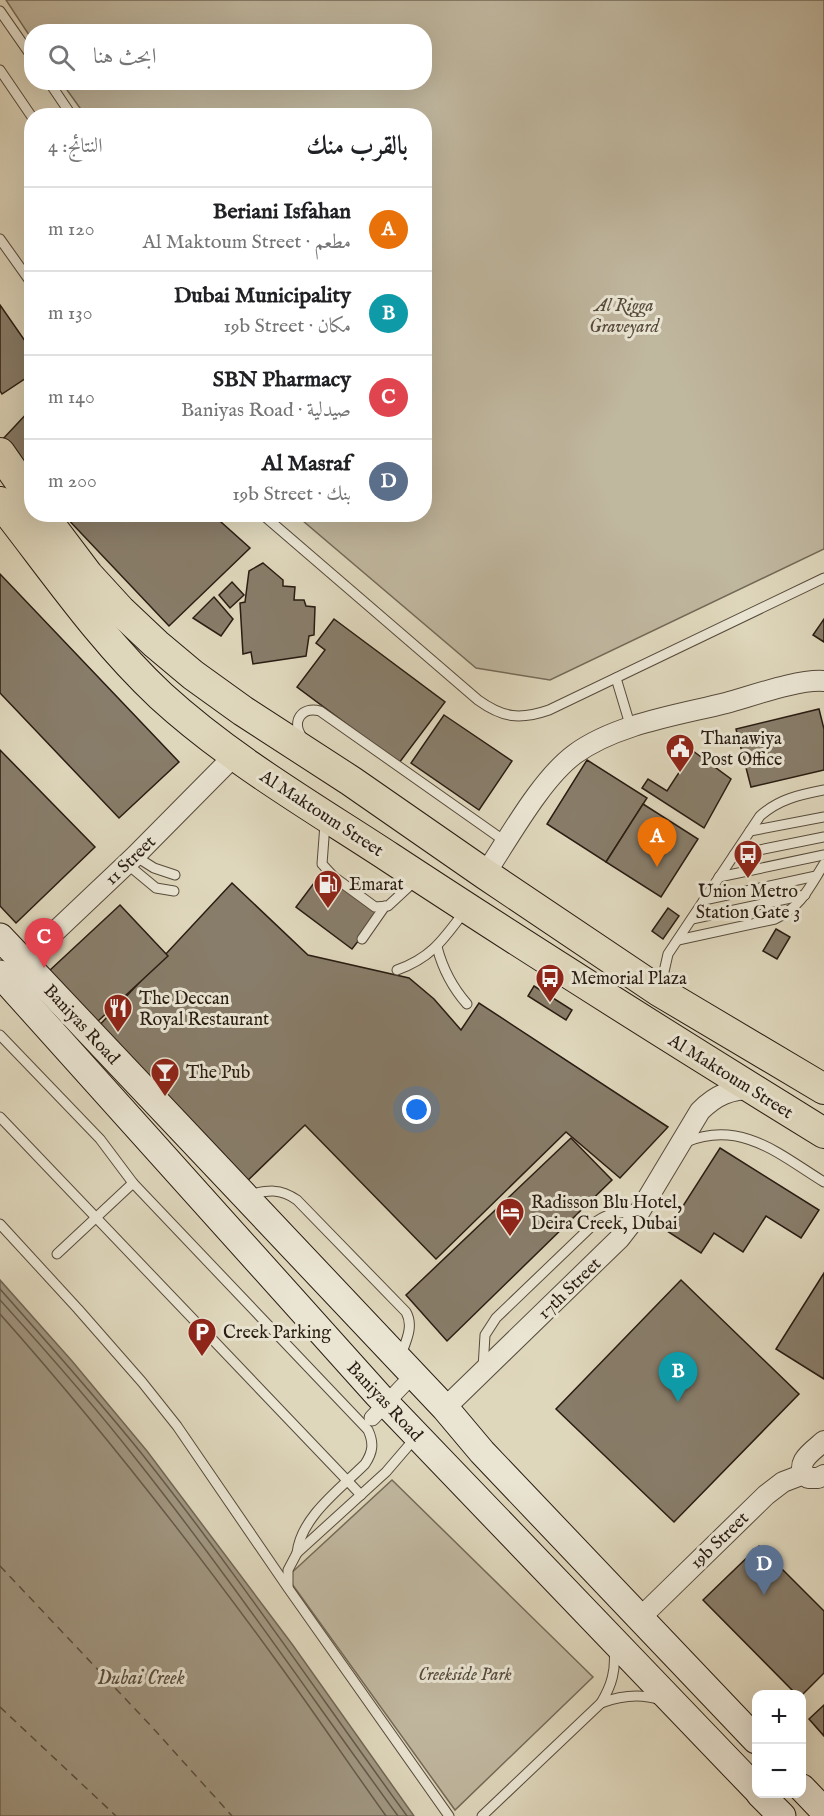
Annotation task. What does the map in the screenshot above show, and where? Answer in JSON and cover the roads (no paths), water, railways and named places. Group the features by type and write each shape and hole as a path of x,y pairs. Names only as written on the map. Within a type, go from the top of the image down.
{"main road":[{"path":"0,453 24,488"},
{"name":"Al Maktoum Street","path":"0,502 68,592 128,663 162,696 234,756 642,1021 824,1133"},
{"name":"Al Maktoum Street","path":"48,522 88,575 156,644 193,675 659,991 824,1089"},
{"path":"234,756 260,752 284,759 421,848 448,862 485,874"},
{"name":"Baniyas Road","path":"0,937 11,968 194,1191 231,1218 393,1390"},
{"name":"Baniyas Road","path":"11,968 244,1196 393,1390 417,1436 752,1786"},
{"path":"642,1021 659,991"},
{"path":"393,1390 415,1413 424,1418 434,1416 445,1408 482,1452 752,1736"},
{"path":"417,1436 434,1431 451,1437 571,1565 591,1580 613,1589"},
{"path":"806,1793 824,1811"},
{"path":"764,1798 782,1816"}],"street":[{"path":"485,874 552,776 575,754 602,738 631,728 795,685 824,681"},
{"name":"11 Street","path":"11,968 131,860 234,756"},
{"name":"17th Street","path":"445,1408 610,1249 637,1216 700,1111 711,1100 724,1093 738,1089 753,1089"},
{"path":"804,1474 801,1470 803,1460 824,1440"},
{"name":"19b Street","path":"641,1617 766,1495 783,1482 804,1474 813,1479 824,1474"}],"lane":[{"path":"0,11 24,46"},
{"path":"0,70 26,108"},
{"path":"54,90 67,108"},
{"path":"0,239 24,273"},
{"path":"271,522 478,700 494,711 512,717 531,716 549,710 824,578"},
{"path":"616,678 631,728"},
{"path":"351,781 298,731 297,723 306,711 313,709 320,711 506,842"},
{"path":"659,991 668,954 760,816 789,797 824,790"},
{"path":"326,815 322,864 325,869 370,904 380,907 388,906 420,877"},
{"path":"750,831 824,817"},
{"path":"734,855 824,837"},
{"path":"720,877 824,855"},
{"path":"131,860 175,875"},
{"path":"131,860 156,888 174,891"},
{"path":"678,940 775,919 786,914 799,904 824,864"},
{"path":"704,900 816,876"},
{"path":"692,919 805,895"},
{"path":"362,939 385,906"},
{"path":"397,970 425,957 437,947 467,908"},
{"path":"437,947 447,978 467,1004"},
{"path":"0,1035 100,1139 133,1183 368,1430 372,1438 370,1456 310,1519 300,1535 297,1553 288,1570 288,1588"},
{"path":"0,1117 361,1495"},
{"path":"681,1144 697,1137 714,1134 731,1134 748,1138 824,1182"},
{"path":"57,1254 133,1183"},
{"path":"244,1196 277,1190 288,1193 406,1312 410,1323 393,1390"},
{"path":"483,1371 485,1335 496,1318 597,1221 616,1212 627,1212 637,1216"},
{"path":"0,1224 78,1309 160,1404 194,1449 288,1588 449,1816"},
{"path":"297,1553 398,1460 417,1436"},
{"path":"310,1519 322,1530"},
{"path":"482,1816 601,1702 608,1691 615,1663 609,1636"},
{"path":"601,1702 641,1695 679,1708"}],"water":[{"name":"Dubai Creek","path":"0,1280 147,1451 292,1644 414,1816 0,1816"}],"place":[{"name":"Thanawiya Post Office","path":"680,774"},
{"name":"Beriani Isfahan","path":"657,867"},
{"name":"Union Metro Station Gate 3","path":"748,880"},
{"name":"Emarat","path":"328,910"},
{"name":"SBN Pharmacy","path":"44,968"},
{"name":"Memorial Plaza","path":"550,1004"},
{"name":"The Deccan Royal Restaurant","path":"118,1034"},
{"name":"The Pub","path":"165,1098"},
{"name":"Radisson Blu Hotel, Deira Creek, Dubai","path":"510,1238"},
{"name":"Creek Parking","path":"202,1358"},
{"name":"Dubai Municipality","path":"678,1402"},
{"name":"Al Masraf","path":"764,1595"}],"park label":[{"name":"Al Rigga Graveyard","path":"624,315"},
{"name":"Creekside Park","path":"465,1674"}]}
